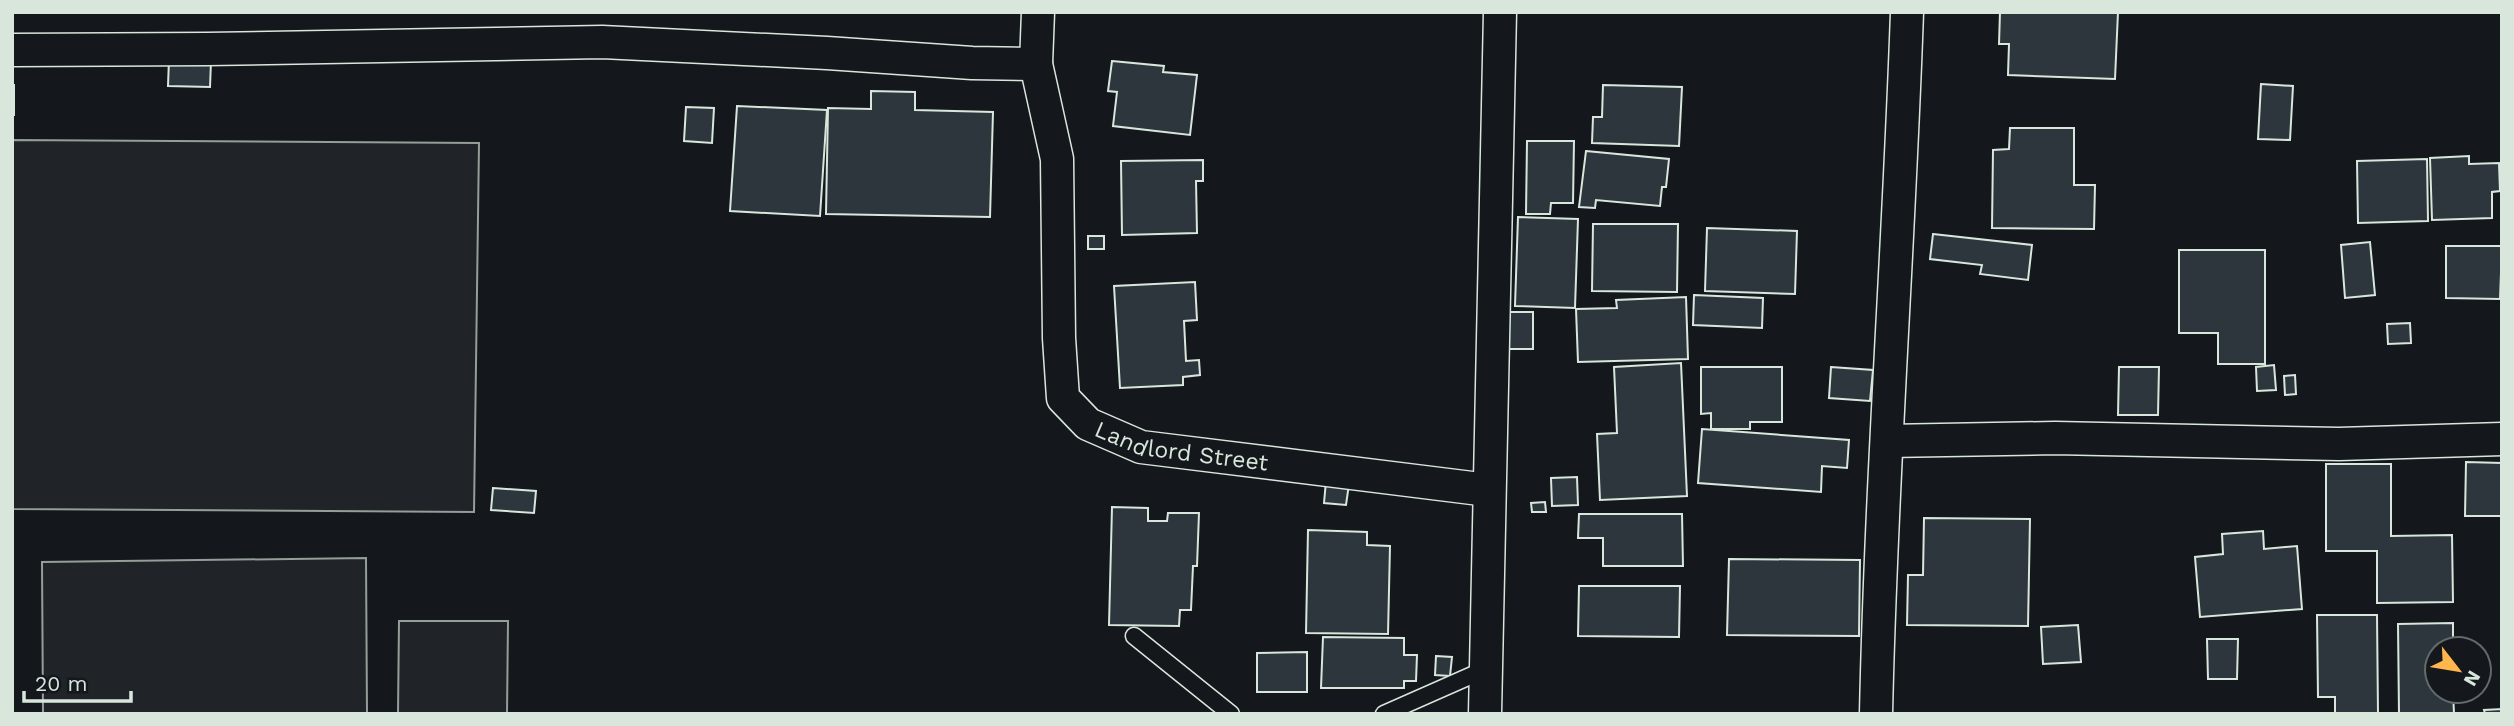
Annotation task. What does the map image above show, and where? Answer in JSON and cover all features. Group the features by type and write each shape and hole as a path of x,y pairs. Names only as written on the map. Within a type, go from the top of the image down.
{"street":[{"name":"Landlord Street","path":"1038,12 1036,64 1056,159 1059,338 1063,398 1088,424 1141,447 1488,490"},
{"path":"1485,714 1500,12"},
{"path":"1876,714 1878,606 1908,12"},
{"path":"12,50 602,42 972,63 1036,64"},
{"path":"1887,441 2055,438 2339,444 2502,439"}],"lane":[{"path":"1134,636 1231,714"},
{"path":"1384,714 1486,669"}],"shaded area":[{"path":"12,140 479,143 474,512 12,509"},
{"path":"366,558 367,714 43,714 42,562"},
{"path":"399,621 508,621 507,714 398,714"}],"building":[{"path":"2000,12 2118,12 2115,79 2008,75 2009,44 1999,44"},
{"path":"169,59 211,61 210,87 168,86"},
{"path":"1112,61 1164,66 1163,72 1197,75 1190,135 1113,126 1117,92 1108,91"},
{"path":"2261,84 2293,86 2290,140 2258,139"},
{"path":"14,85 14,115 12,115"},
{"path":"1603,85 1682,87 1679,146 1592,143 1593,117 1602,117"},
{"path":"871,91 915,92 915,110 993,112 990,217 826,214 828,108 871,109"},
{"path":"737,106 827,110 820,216 730,211"},
{"path":"686,107 714,108 712,143 684,141"},
{"path":"2010,128 2074,128 2074,185 2095,185 2094,229 1992,228 1993,150 2009,149"},
{"path":"1527,141 1574,141 1573,203 1551,203 1550,214 1526,214"},
{"path":"1586,151 1669,159 1666,187 1662,187 1660,206 1596,200 1595,208 1579,207"},
{"path":"2469,156 2469,164 2499,163 2500,191 2492,192 2492,218 2432,220 2430,158"},
{"path":"2427,159 2428,221 2358,223 2357,161"},
{"path":"1203,160 1203,181 1196,181 1197,233 1122,235 1121,161"},
{"path":"1518,217 1578,219 1575,308 1515,306"},
{"path":"1593,224 1678,224 1677,292 1592,291"},
{"path":"1707,228 1797,231 1795,294 1705,291"},
{"path":"1933,234 2032,245 2028,280 1980,274 1982,265 1930,259"},
{"path":"1088,236 1104,236 1104,249 1088,249"},
{"path":"2370,242 2375,295 2345,298 2341,245"},
{"path":"2446,246 2502,246 2500,299 2446,298"},
{"path":"2179,250 2265,250 2265,364 2218,364 2218,333 2179,333"},
{"path":"1195,282 1197,320 1184,321 1186,361 1199,360 1200,375 1183,377 1183,385 1120,388 1114,286"},
{"path":"1694,295 1763,298 1762,328 1693,325"},
{"path":"1686,297 1688,359 1578,362 1576,309 1617,308 1616,300"},
{"path":"1500,312 1533,312 1533,349 1500,349"},
{"path":"2410,323 2411,343 2388,344 2387,324"},
{"path":"1681,363 1687,496 1600,500 1597,434 1617,433 1614,367"},
{"path":"2274,365 2276,390 2257,391 2256,367"},
{"path":"1701,367 1782,367 1782,422 1750,422 1750,429 1711,429 1711,413 1701,414"},
{"path":"1831,367 1873,370 1870,401 1829,398"},
{"path":"2119,367 2159,367 2158,415 2118,415"},
{"path":"2295,375 2296,394 2285,395 2284,376"},
{"path":"1702,429 1849,440 1847,468 1822,466 1821,492 1698,483"},
{"path":"2466,462 2502,463 2502,516 2465,516"},
{"path":"2326,464 2391,464 2391,536 2452,535 2453,602 2377,603 2377,551 2326,551"},
{"path":"1577,477 1578,505 1552,506 1551,478"},
{"path":"1326,481 1349,484 1346,505 1324,503"},
{"path":"493,488 536,491 534,513 491,510"},
{"path":"1545,502 1546,512 1532,512 1531,503"},
{"path":"1112,507 1148,508 1148,521 1167,521 1168,513 1199,513 1197,566 1193,566 1191,610 1180,610 1179,626 1109,625"},
{"path":"1579,514 1682,514 1683,566 1603,566 1603,538 1578,538"},
{"path":"1924,518 2030,519 2028,626 1907,625 1908,575 1923,575"},
{"path":"1308,530 1367,532 1367,545 1390,546 1388,634 1306,633"},
{"path":"2263,531 2264,549 2297,546 2302,609 2200,617 2195,557 2223,554 2222,534"},
{"path":"1729,559 1860,560 1859,636 1727,635"},
{"path":"1579,586 1680,586 1679,637 1578,636"},
{"path":"2317,615 2377,615 2378,714 2335,714 2335,697 2318,697"},
{"path":"2453,623 2453,635 2423,635 2423,705 2454,705 2454,714 2399,714 2398,624"},
{"path":"2078,625 2081,662 2043,664 2041,627"},
{"path":"1323,637 1404,638 1404,655 1417,655 1416,681 1404,681 1404,688 1321,688"},
{"path":"2207,639 2238,639 2237,679 2208,679"},
{"path":"1307,652 1307,692 1257,692 1257,653"},
{"path":"1436,656 1452,657 1450,676 1435,675"},
{"path":"2502,709 2502,714 2485,714 2484,710"}]}
